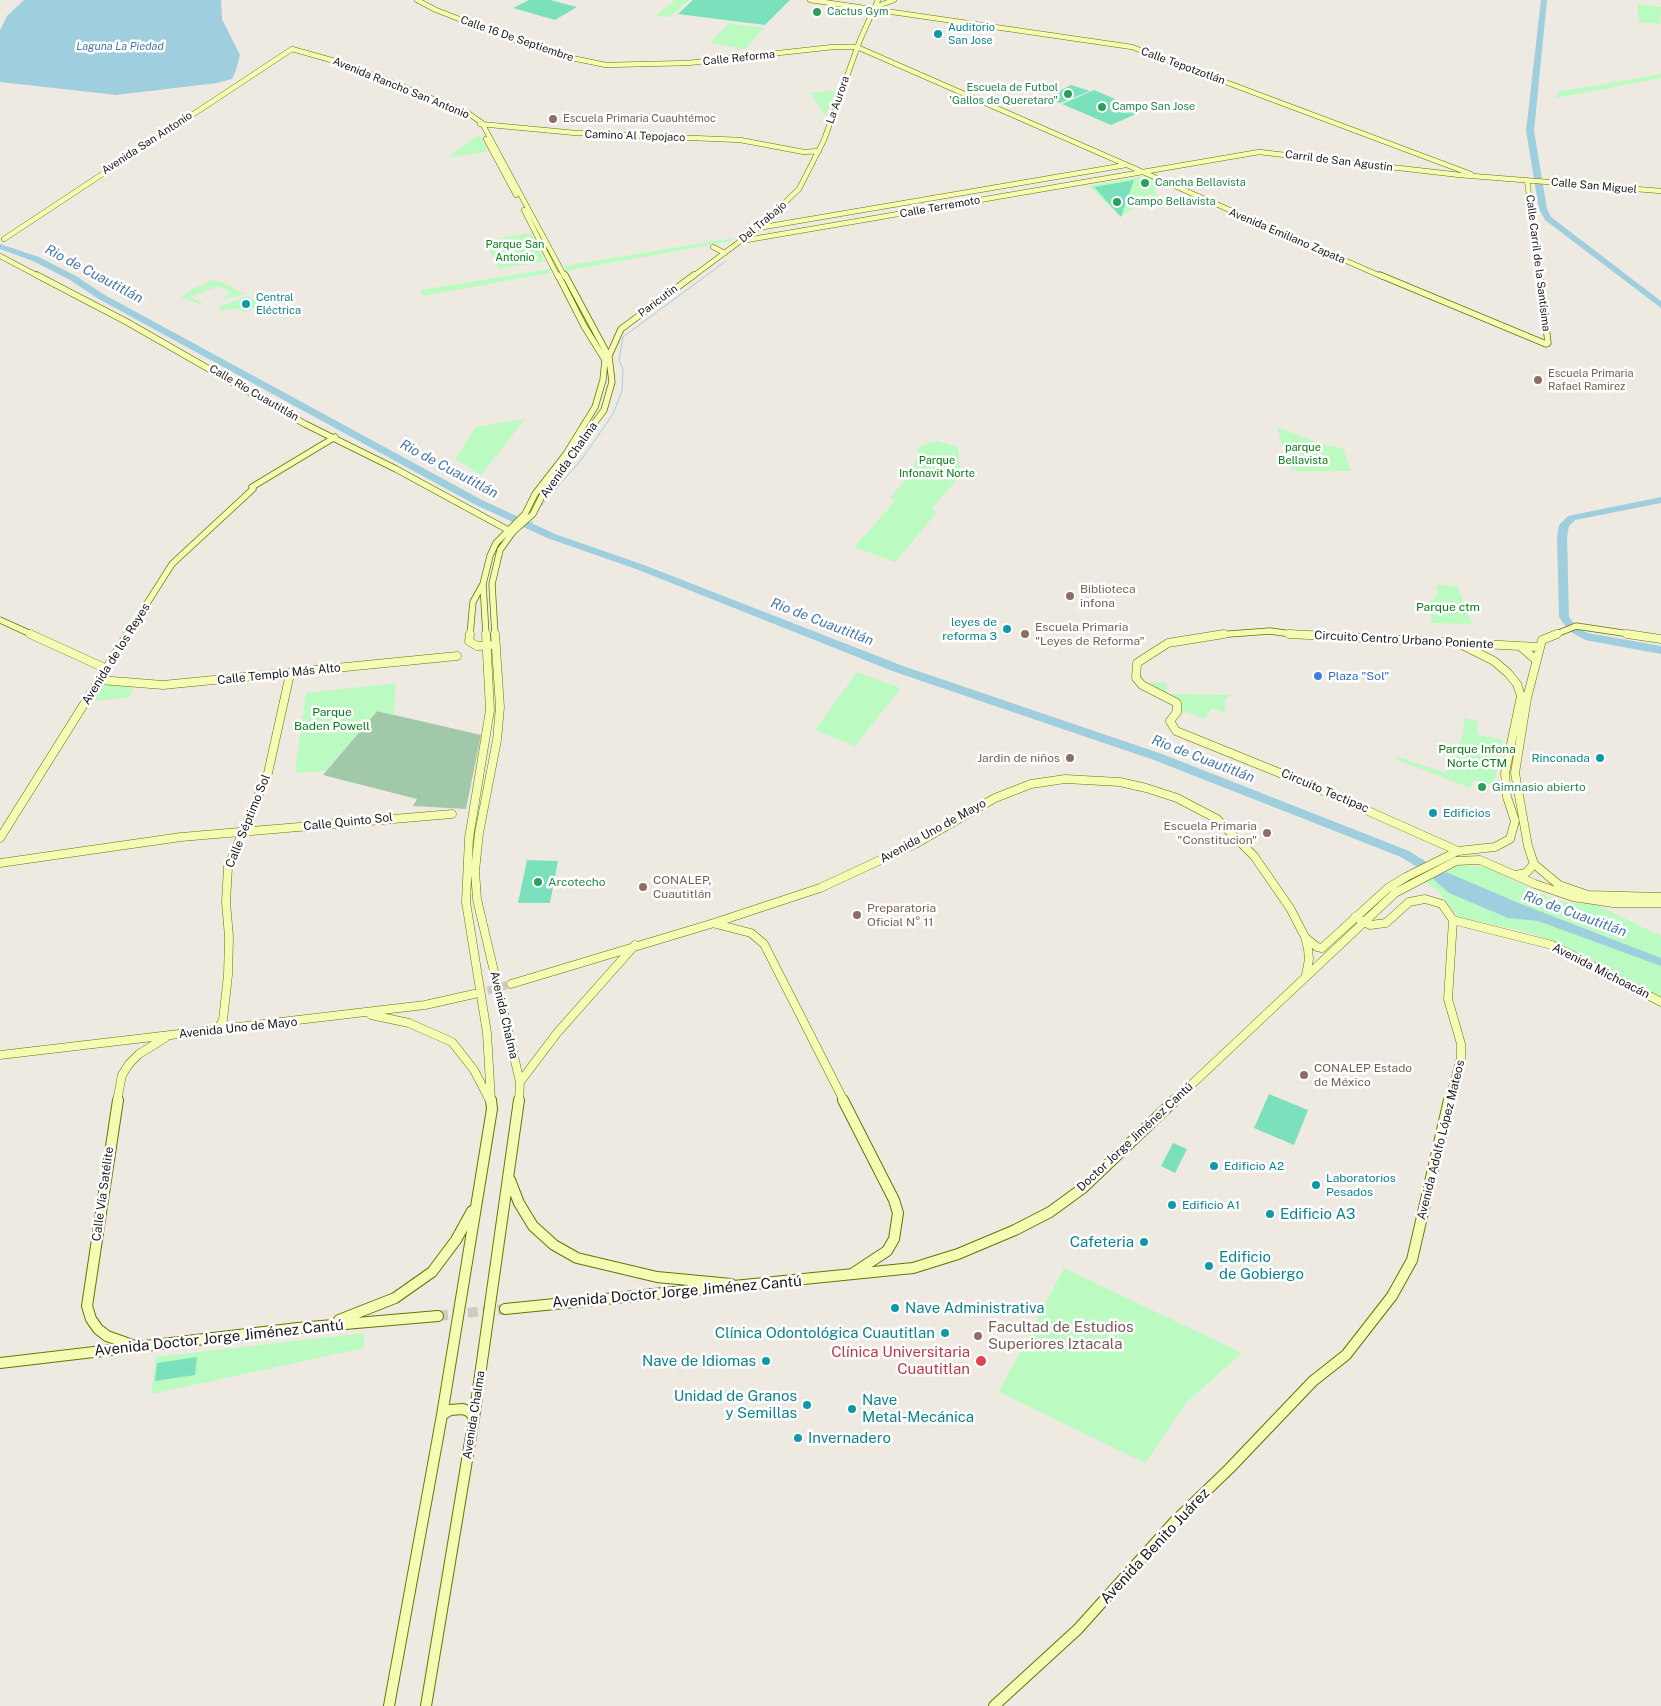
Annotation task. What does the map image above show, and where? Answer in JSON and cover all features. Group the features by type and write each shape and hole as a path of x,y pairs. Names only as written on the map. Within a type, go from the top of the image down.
{"street":[{"name":"Calle 16 De Septiembre","path":"417,0 458,19 557,55 594,64 621,66"},
{"name":"Calle Tepotzotlán","path":"810,0 1132,47 1479,177"},
{"name":"La Aurora","path":"800,189 819,151 857,47 878,0"},
{"path":"874,8 894,0"},
{"name":"Calle Reforma","path":"621,66 688,63 833,47 857,47"},
{"name":"Avenida Emiliano Zapata","path":"857,47 1140,172 1471,314 1546,344"},
{"name":"Avenida Rancho San Antonio","path":"292,49 356,68 468,113 480,123 584,326 607,359"},
{"name":"Avenida San Antonio","path":"4,239 292,49"},
{"name":"Camino Al Tepojaco","path":"480,123 560,132 740,140 804,152 819,151"},
{"name":"Camino Al Tepojaco","path":"790,150 813,164"},
{"name":"Carril de San Agustin","path":"1140,172 1251,152 1270,152 1479,177"},
{"name":"Calle Terremoto","path":"758,228 1126,165"},
{"name":"Calle Terremoto","path":"741,241 1140,172"},
{"name":"Calle San Miguel","path":"1479,177 1661,191"},
{"name":"Calle Carril de la Santísima","path":"1527,180 1535,228 1548,343 1546,344"},
{"name":"Del Trabajo","path":"725,253 758,228 800,189"},
{"path":"713,247 725,253"},
{"name":"Paricutin","path":"607,359 621,329 725,253"},
{"name":"Calle Río Cuautitlán","path":"0,256 127,322 305,424 335,437 508,530"},
{"name":"Avenida Chalma","path":"426,1706 474,1418 520,1112 520,1082 478,899 476,871 479,833 497,740 500,707 492,584 494,569 500,550 521,521 535,494 566,454 595,406 602,388 607,359"},
{"name":"Avenida Chalma","path":"389,1706 442,1415 492,1109 487,1033 466,902 469,838 488,733 490,710 483,584 490,556 496,543 508,530 533,514 546,490 604,410 612,382 607,359"},
{"name":"Avenida de los Reyes","path":"0,838 172,564 252,488 335,437"},
{"path":"483,584 473,602 469,641 477,646 496,644"},
{"path":"0,620 107,669"},
{"path":"1661,639 1576,626 1545,638 1539,647 1515,759 1515,773 1528,846 1534,864 1549,880 1588,895 1661,898"},
{"name":"Circuito Centro Urbano Poniente","path":"1168,643 1235,632 1270,631 1297,635 1539,647"},
{"path":"1456,642 1479,652 1508,672 1517,684 1521,696 1505,773 1507,797 1515,821 1510,840"},
{"name":"Circuito Tectipac","path":"1168,643 1137,662 1135,671 1136,678 1142,684 1176,703 1177,712 1170,721 1170,726 1176,731 1312,786 1458,850"},
{"path":"1520,646 1536,660"},
{"name":"Calle Templo Más Alto","path":"100,680 163,686 457,656"},
{"name":"Calle Séptimo Sol","path":"218,1029 223,1020 229,957 230,937 226,902 228,867 268,773 290,674"},
{"name":"Avenida Uno de Mayo","path":"511,984 635,945 714,923 820,888 915,844 995,798 1031,784 1057,780 1120,782 1163,793 1206,811 1241,841 1263,867 1290,908 1305,937 1309,959 1306,974"},
{"name":"Calle Quinto Sol","path":"0,863 181,837 244,833 410,816 452,814"},
{"path":"1306,974 1388,888 1406,877 1458,850 1495,847 1510,840 1528,846"},
{"path":"1492,864 1492,853 1495,847"},
{"path":"1305,937 1317,948 1322,948 1395,893 1456,861 1480,860 1554,891 1589,901 1661,903"},
{"path":"1516,875 1526,873 1534,864"},
{"path":"1406,877 1413,882"},
{"path":"466,902 478,899"},
{"path":"1359,920 1370,925 1386,922 1409,902 1425,899 1442,904 1453,920"},
{"name":"Avenida Michoacán","path":"1453,920 1483,926 1552,946 1661,1002"},
{"name":"Avenida Adolfo López Mateos","path":"1313,1381 1346,1355 1392,1296 1412,1260 1439,1138 1461,1058 1462,1044 1448,999 1453,920"},
{"path":"714,923 751,933 764,944 894,1200 898,1213 897,1225 890,1245 878,1258 849,1275"},
{"path":"520,1082 557,1033 635,945"},
{"name":"Doctor Jorge Jiménez Cantú","path":"849,1275 912,1268 958,1254 1015,1230 1050,1212 1083,1188 1306,974"},
{"name":"Avenida Uno de Mayo","path":"0,1055 359,1014 425,1005 474,994"},
{"path":"359,1014 410,1023 452,1042 474,1070 492,1109"},
{"name":"Calle Vía Satélite","path":"137,1347 107,1336 98,1329 91,1319 87,1306 106,1167 122,1075 139,1054 169,1036"},
{"path":"510,1178 519,1203 532,1226 554,1245 577,1258 657,1277 751,1285"},
{"path":"326,1325 382,1305 407,1291 432,1272 456,1240 476,1205"},
{"name":"Avenida Doctor Jorge Jiménez Cantú","path":"505,1309 849,1275"},
{"name":"Avenida Doctor Jorge Jiménez Cantú","path":"0,1363 326,1325 438,1316"},
{"name":"Avenida Benito Juárez","path":"994,1706 1078,1629 1175,1520 1229,1469 1313,1381"},
{"path":"442,1415 450,1410 463,1409 470,1412 474,1418"}],"green space":[{"path":"529,0 550,0 577,7 555,20 513,8"},
{"path":"675,0 689,0 669,17 655,16"},
{"path":"693,0 790,0 765,25 678,14"},
{"path":"1638,4 1661,7 1660,24 1638,22"},
{"path":"729,23 764,28 745,49 710,43"},
{"path":"1661,74 1661,78 1556,98 1557,92"},
{"name":"Escuela de Futbol 'Gallos de Queretaro\"","path":"1071,85 1090,91 1060,103 1047,97"},
{"path":"837,90 825,116 810,93"},
{"name":"Campo San Jose","path":"1094,90 1143,111 1111,125 1062,104"},
{"path":"479,134 488,151 448,158"},
{"path":"1144,176 1165,183 1154,191 1158,196 1154,197 1150,194 1121,217 1089,186"},
{"name":"Campo Bellavista","path":"1134,180 1121,217 1094,187"},
{"name":"Parque San Antonio","path":"531,233 545,261 499,269 485,241"},
{"path":"733,238 732,241 566,271 564,266"},
{"path":"549,269 550,273 422,296 420,290"},
{"path":"209,280 222,282 244,294 226,299 222,298 231,293 219,286 190,297 203,304 200,305 186,298 179,300 192,289 208,283"},
{"path":"247,296 259,303 250,310 242,312 241,308 220,311 219,307"},
{"path":"525,419 481,475 455,459 476,427"},
{"name":"parque Bellavista","path":"1277,427 1318,444 1343,448 1351,471 1297,471 1291,469"},
{"name":"Parque Infonavit Norte","path":"938,441 958,447 961,475 931,509 937,512 895,562 854,547 896,500 890,498 905,480 915,462 919,446"},
{"name":"Parque ctm","path":"1436,585 1457,586 1472,624 1432,623 1428,603 1438,594"},
{"path":"857,672 901,688 855,746 815,730"},
{"path":"101,682 133,688 130,697 88,702"},
{"path":"1166,682 1168,694 1231,695 1225,699 1226,714 1212,708 1205,719 1174,707 1170,702 1139,683"},
{"name":"Parque Baden Powell","path":"396,683 394,715 377,711 326,771 295,773 306,693"},
{"path":"377,711 481,735 466,809 413,806 417,799 323,775"},
{"name":"Parque Infona Norte CTM","path":"1464,718 1477,721 1477,734 1503,740 1494,785 1474,780 1470,788 1397,760 1398,757 1446,773 1451,754 1456,755 1464,730"},
{"name":"Arcotecho","path":"527,860 558,861 550,903 518,903"},
{"path":"1460,865 1486,867 1557,901 1597,905 1661,936 1661,998 1554,941 1522,931 1458,917 1441,894 1425,881"},
{"path":"1269,1094 1308,1110 1294,1145 1254,1128"},
{"path":"1173,1143 1187,1149 1175,1173 1161,1166"},
{"path":"1064,1268 1242,1353 1187,1402 1145,1463 999,1392"},
{"path":"364,1333 364,1348 151,1394 156,1357"},
{"path":"197,1357 195,1375 155,1381 157,1363"}],"water":[{"name":"Laguna La Piedad","path":"24,0 221,0 222,19 240,55 236,70 232,79 217,83 116,95 0,82 0,30 7,16"},
{"path":"1446,872 1521,904 1661,958 1661,966 1538,921 1508,918 1449,893 1432,878"}],"waterway":[{"path":"1544,0 1530,131 1543,209 1548,218 1661,305"},
{"name":"Rio de Cuautitlán","path":"0,246 36,259 73,278 100,296 478,502 551,536 640,567 899,669 1158,757 1405,854 1437,874"},
{"path":"541,506 581,460 613,414 622,391 623,369 619,360 623,337 726,261"},
{"path":"1570,625 1564,617 1562,537 1564,525 1572,518 1661,500"},
{"name":"Rio de Cuautitlán","path":"529,525 533,521"},
{"path":"1575,630 1585,636 1661,650"}],"tunnel":[{"path":"476,994 511,984"},
{"path":"438,1316 505,1309"}],"place":[{"name":"Cactus Gym","path":"817,12"},
{"name":"Auditorio San Jose","path":"938,34"},
{"name":"Escuela de Futbol 'Gallos de Queretaro\"","path":"1068,94"},
{"name":"Campo San Jose","path":"1102,107"},
{"name":"Escuela Primaria Cuauhtémoc","path":"553,119"},
{"name":"Cancha Bellavista","path":"1145,183"},
{"name":"Campo Bellavista","path":"1117,202"},
{"name":"Central Eléctrica","path":"246,304"},
{"name":"Escuela Primaria Rafael Ramirez","path":"1538,380"},
{"name":"Biblioteca infona","path":"1070,596"},
{"name":"leyes de reforma 3","path":"1007,629"},
{"name":"Escuela Primaria \"Leyes de Reforma\"","path":"1025,634"},
{"name":"Plaza \"Sol\"","path":"1318,676"},
{"name":"Jardin de niños","path":"1070,758"},
{"name":"Rinconada","path":"1600,758"},
{"name":"Gimnasio abierto","path":"1482,787"},
{"name":"Edificios","path":"1433,813"},
{"name":"Escuela Primaria \"Constitucion\"","path":"1267,833"},
{"name":"Arcotecho","path":"538,882"},
{"name":"CONALEP, Cuautitlán","path":"643,887"},
{"name":"Preparatoria Oficial N° 11","path":"857,915"},
{"name":"CONALEP Estado de México","path":"1304,1075"},
{"name":"Edificio A2","path":"1214,1166"},
{"name":"Laboratorios Pesados","path":"1316,1185"},
{"name":"Edificio A1","path":"1172,1205"},
{"name":"Edificio A3","path":"1270,1214"},
{"name":"Cafeteria","path":"1144,1242"},
{"name":"Edificio de Gobiergo","path":"1209,1266"},
{"name":"Nave Administrativa","path":"895,1308"},
{"name":"Clínica Odontológica Cuautitlan","path":"945,1333"},
{"name":"Facultad de Estudios Superiores Iztacala","path":"978,1336"},
{"name":"Nave de Idiomas","path":"766,1361"},
{"name":"Clínica Universitaria Cuautitlan","path":"981,1361"},
{"name":"Unidad de Granos y Semillas","path":"807,1405"},
{"name":"Nave Metal-Mecánica","path":"852,1409"},
{"name":"Invernadero","path":"798,1438"}]}
